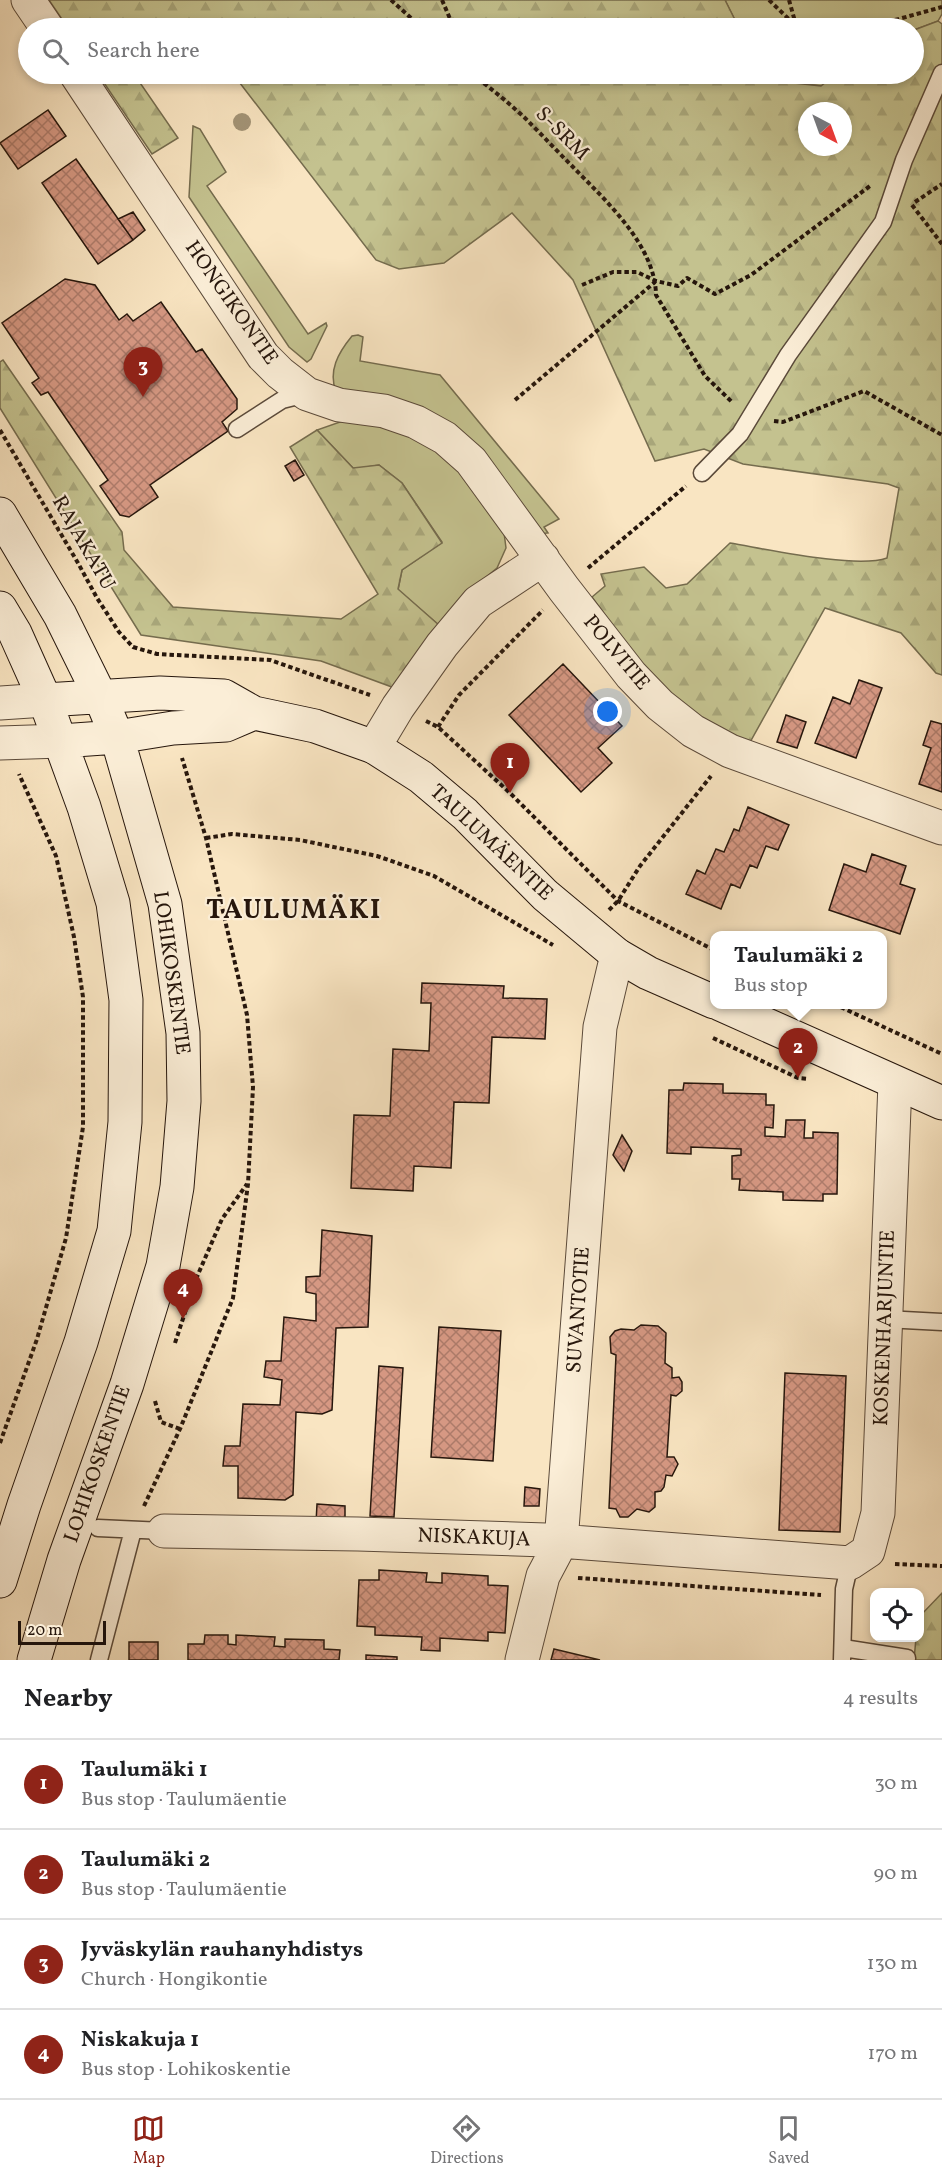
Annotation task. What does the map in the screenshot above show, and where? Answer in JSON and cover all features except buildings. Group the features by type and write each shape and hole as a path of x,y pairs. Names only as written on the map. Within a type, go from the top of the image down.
{"street":[{"path":"28,0 40,18"},
{"name":"HONGIKONTIE","path":"83,84 263,356 307,394 339,405 384,411 416,422 445,438 471,461 543,559"},
{"name":"LOHIKOSKENTIE","path":"0,514 60,615 100,696 117,737 165,904 181,1021 184,1101 177,1187 160,1277 127,1384 64,1560 34,1660"},
{"path":"374,747 442,645 478,602 543,559"},
{"name":"POLVITIE","path":"543,559 631,675 660,705 693,731 730,752 942,828"},
{"path":"0,608 15,633 45,700 84,807 113,903 126,1000 125,1122 114,1231 81,1342 0,1581"},
{"name":"TAULUMÄENTIE","path":"0,704 160,693 224,696 254,713 315,726 374,747 421,777 465,814 545,895 617,955 648,973 710,1000"},
{"path":"3,743 117,737 173,728 226,725 254,713"},
{"name":"SUVANTOTIE","path":"522,1660 543,1576 561,1542 600,1028 617,955"},
{"path":"729,1009 942,1103"},
{"name":"KOSKENHARJUNTIE","path":"850,1563 868,1551 878,1513 895,1083"},
{"name":"NISKAKUJA","path":"149,1530 358,1534 561,1542 850,1563"}],"lane":[{"path":"702,473 740,434 788,355 883,222 904,160 942,73"},
{"path":"237,429 282,400 307,394"},
{"path":"885,1319 942,1322"},
{"name":"NISKAKUJA","path":"98,1528 149,1530"},
{"path":"99,1660 149,1530"},
{"path":"850,1563 844,1589 842,1654 908,1658"}],"path":[{"path":"391,0 411,18"},
{"path":"442,0 450,18"},
{"path":"769,0 787,18"},
{"path":"789,0 794,18"},
{"path":"902,18 942,7"},
{"name":"S-SRM","path":"485,84 524,117 625,222"},
{"path":"582,285 614,272 637,272 656,281 678,286 687,278 715,294 751,275 904,160"},
{"path":"911,204 942,244"},
{"path":"515,400 656,281"},
{"name":"RAJAKATU","path":"0,430 119,632 133,647 157,654"},
{"path":"438,727 459,695 564,589 640,522 702,473"},
{"path":"0,1443 37,1339 66,1238 83,1127 82,997 74,937 56,856 3,743"},
{"path":"588,933 618,901 640,866 730,752"},
{"path":"206,838 232,834 300,840 377,856 434,876 557,947"},
{"path":"843,1009 942,1054"},
{"path":"173,1350 196,1279 222,1219 248,1184"},
{"path":"159,1390 155,1400 161,1422 180,1429"}],"green space":[{"path":"49,0 725,0 734,18 61,18"},
{"path":"725,0 942,0 942,14 938,21 924,26 924,18 734,18"},
{"path":"938,21 942,24 942,675 936,673 901,633 825,608 749,744 700,722 658,688 592,597 605,586 601,574 644,567 666,588 687,584 730,543 833,560 873,561 887,558 899,488 888,484 743,464 704,449 655,461 573,280 512,213 444,263 399,269 376,260 241,84 803,84 821,86 824,84 924,84 924,26"},
{"path":"105,84 141,84 178,138 152,154"},
{"path":"193,126 200,129 226,172 207,186 308,334 326,323 327,326 311,359 307,362 289,347 189,197"},
{"path":"352,336 363,337 360,361 440,375 559,519 544,527 548,533 538,534 504,486 336,392 333,377 336,362"},
{"path":"3,360 122,532 124,550 173,607 341,619 378,594 290,447 317,430 353,468 379,465 402,483 442,543 402,570 398,589 440,626 392,687 321,661 141,635 0,408 0,362"},
{"path":"357,416 398,429 450,456 503,525 506,548 497,568 461,598 440,626 398,590 402,570 442,542 402,483 379,465 354,469 317,430"},
{"path":"942,1593 942,1660 914,1660 916,1642 924,1642 924,1612"}],"place":[{"name":"Jyväskylän rauhanyhdistys","path":"143,397"},
{"name":"Taulumäki 1","path":"510,793"},
{"name":"Taulumäki 2","path":"798,1078"},
{"name":"Niskakuja 1","path":"183,1319"}],"district":[{"name":"TAULUMÄKI","path":"294,911"}]}
